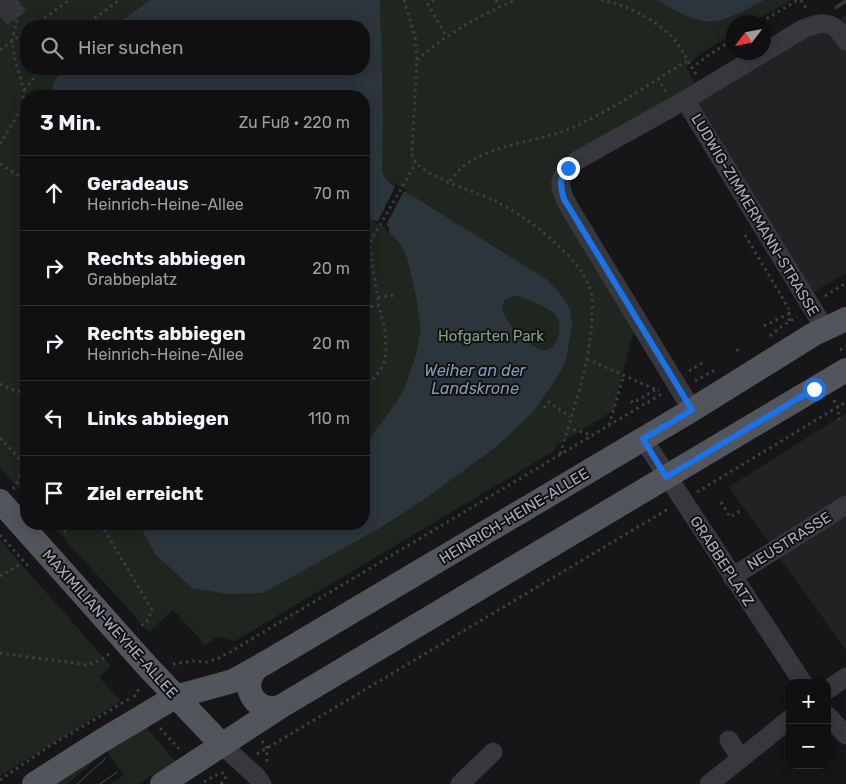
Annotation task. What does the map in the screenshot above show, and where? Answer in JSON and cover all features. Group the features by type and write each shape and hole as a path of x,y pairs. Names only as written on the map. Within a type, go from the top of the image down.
{"main road":[{"name":"HEINRICH-HEINE-ALLEE","path":"34,784 82,752 175,697 234,681 257,668 692,410 814,334 836,324"},
{"path":"162,784 280,707 846,370"},
{"name":"MAXIMILIAN-WEYHE-ALLEE","path":"1,502 20,526"},
{"name":"MAXIMILIAN-WEYHE-ALLEE","path":"23,530 117,647 175,697 222,745"},
{"path":"257,668 249,682 250,691 254,699 264,707 274,709 280,707"}],"street":[{"path":"692,410 569,207 562,192 560,181 563,173 576,161 815,24 833,26 844,37"},
{"name":"LUDWIG-ZIMMERMANN-STRASSE","path":"685,100 836,324"},
{"name":"GRABBEPLATZ","path":"643,439 666,477 800,679"},
{"name":"NEUSTRASSE","path":"732,577 846,505"},
{"path":"831,687 846,677"},
{"path":"831,719 846,735"},
{"path":"709,784 786,722"},
{"path":"729,740 741,759"},
{"path":"222,745 257,777 262,784"},
{"path":"460,784 493,752"}],"path":[{"path":"15,0 20,6 12,41 24,90"},
{"path":"42,20 69,0"},
{"path":"92,20 119,0"},
{"path":"404,0 415,36 417,60 412,148 412,156 416,163 426,171 494,200 536,226 574,262 586,280 592,295 592,323 586,359 560,455"},
{"path":"434,0 428,4 446,36"},
{"path":"496,0 500,7"},
{"path":"417,60 446,36 516,0"},
{"path":"601,0 631,8 661,28 677,44 704,88"},
{"path":"771,16 798,0"},
{"path":"0,50 20,35"},
{"path":"692,68 726,44"},
{"path":"450,182 461,168 476,159 507,146 553,135 576,126 603,112 688,60"},
{"path":"25,90 37,75"},
{"path":"0,144 20,110"},
{"path":"370,242 416,163"},
{"path":"0,164 20,176"},
{"path":"370,250 385,330 384,361 380,370 370,382"},
{"path":"378,297 394,295"},
{"path":"370,307 379,306"},
{"path":"766,339 789,321 789,309"},
{"path":"737,349 740,354"},
{"path":"586,359 656,389"},
{"path":"609,426 624,375"},
{"path":"0,384 20,392"},
{"path":"631,401 633,403 656,389"},
{"name":"HEINRICH-HEINE-ALLEE","path":"170,667 173,664 193,661 206,662 230,652 664,393 656,389"},
{"path":"544,408 548,402 570,417"},
{"path":"696,493 846,402"},
{"path":"838,407 839,420"},
{"path":"567,428 593,436"},
{"path":"0,438 20,460"},
{"path":"1,502 20,479"},
{"path":"720,502 730,517 740,511"},
{"path":"255,755 670,508"},
{"path":"0,653 88,664 104,658 148,620 152,610 105,530"},
{"path":"0,576 19,565"},
{"path":"134,697 145,687"},
{"path":"0,780 40,752 122,702"},
{"path":"160,727 184,755"},
{"path":"208,783 216,775 230,771 221,784"}],"shaded area":[{"path":"846,15 846,273 812,293 696,102"},
{"path":"846,413 846,650 729,487"}],"green space":[{"name":"Hofgarten Park","path":"0,0 792,0 765,15 726,15 726,38 701,53 686,67 695,83 556,165 557,195 634,329 613,411 557,445 554,451 235,641 217,637 204,646 173,610 149,632 56,530 370,530 370,90 20,90 20,490 0,468"},
{"path":"0,540 111,666 99,677 121,701 0,776"},
{"path":"145,726 175,761 138,784 111,784 124,775 106,751 67,784 48,784"}],"water":[{"name":"Weiher an der Landskrone","path":"150,0 380,0 383,174 394,186 546,279 559,292 571,313 572,327 566,359 561,371 533,412 496,447 422,501 378,529 263,593 227,594 192,588 155,554 142,530 370,530 370,438 396,403 405,387 416,355 421,329 407,257 400,243 389,232 389,228 370,219 370,90 52,90 60,75 370,75 370,20 123,20","holes":["516,296 532,301 554,314 559,322 560,328 557,340 554,345 545,350 539,349 524,339 509,322 504,313 503,305 506,299"]},
{"path":"657,0 764,0 735,15 726,15 726,18 721,20 699,20"}],"pier":[{"path":"392,182 409,191 404,191 386,225 389,228 389,234 385,227 372,222 378,221 395,187"}],"tunnel":[{"path":"0,16 21,0"}],"tram line":[{"path":"77,784 106,758"},
{"path":"100,784 117,772"}],"route":[{"path":"568,168 563,173 560,181 564,199 692,410 643,439 666,477 814,389"}]}
